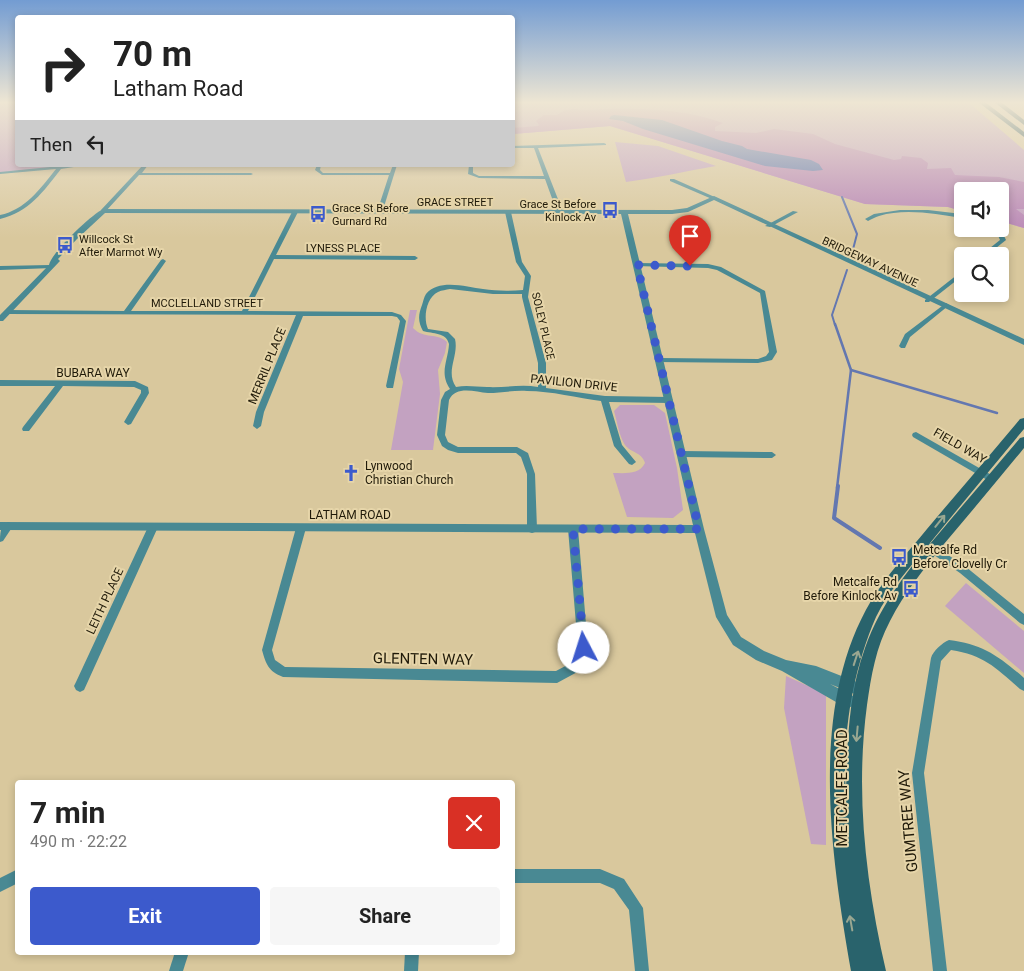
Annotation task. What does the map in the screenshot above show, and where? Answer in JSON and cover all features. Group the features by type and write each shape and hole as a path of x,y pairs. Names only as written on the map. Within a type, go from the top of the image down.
{"main road":[{"name":"METCALFE ROAD","path":"860,971 847,902 839,821 839,750 846,692 872,614 891,582 928,546 986,476 1024,422"},
{"name":"METCALFE ROAD","path":"986,476 1024,441"},
{"name":"METCALFE ROAD","path":"877,971 863,903 856,825 855,756 862,691 867,661 883,620 928,546"}],"street":[{"path":"536,147 560,212"},
{"path":"0,173 68,167"},
{"path":"0,319 69,249 68,246 144,167"},
{"path":"318,167 317,170 322,174 392,174"},
{"path":"380,212 394,167"},
{"path":"471,167 470,174 479,177 548,178"},
{"path":"0,217 9,216 22,208 60,168"},
{"path":"138,174 251,174"},
{"name":"BRIDGEWAY AVENUE","path":"672,180 1024,346"},
{"name":"GRACE STREET","path":"103,211 684,211 711,198"},
{"path":"868,219 875,214 893,211 954,215"},
{"path":"244,313 295,212"},
{"name":"SOLEY PLACE","path":"508,212 519,262 528,276 524,292 542,363 542,389"},
{"path":"624,212 699,529 722,617 736,641 760,656 846,692 860,708"},
{"path":"769,225 795,212"},
{"path":"994,247 1003,240 1002,237"},
{"name":"LYNESS PLACE","path":"272,257 415,258"},
{"path":"126,313 163,261"},
{"path":"637,265 708,266 719,268 763,292 773,352 769,358 758,360 659,360"},
{"path":"0,268 51,266"},
{"path":"929,300 954,280"},
{"path":"524,292 488,292 472,288 439,289 429,295 422,315 422,325 425,330 448,336 453,341 453,351 447,370 448,380 454,390 448,394 445,400 441,435 445,444 458,450 517,450 526,455 531,474 532,529"},
{"path":"903,346 907,336 944,307"},
{"name":"BRIDGEWAY AVENUE","path":"944,307 1024,342"},
{"name":"MCCLELLAND STREET","path":"7,312 392,314 400,316 403,321 390,386"},
{"name":"MERRIL PLACE","path":"257,426 260,412 300,314"},
{"name":"BUBARA WAY","path":"0,383 135,384 142,386 145,389 144,397 128,422"},
{"path":"26,429 60,384"},
{"name":"PAVILION DRIVE","path":"454,390 466,388 487,390 542,389 605,399 668,400"},
{"path":"605,399 618,446 632,462"},
{"name":"FIELD WAY","path":"916,434 986,476"},
{"path":"682,454 772,455"},
{"path":"0,538 4,526"},
{"name":"LATHAM ROAD","path":"4,526 699,529"},
{"name":"LEITH PLACE","path":"80,686 153,527"},
{"name":"GLENTEN WAY","path":"301,528 268,650 270,664 283,672 557,677 577,666 584,648 573,529"},
{"path":"928,546 963,570 1024,620"},
{"name":"GUMTREE WAY","path":"940,971 918,772 936,658 949,645 968,646 991,657 1024,685"},
{"path":"846,692 862,691"},
{"path":"515,876 600,876 619,884 636,908 642,971"},
{"path":"0,885 15,878"},
{"path":"176,971 181,955"},
{"path":"411,971 412,955"}],"shaded area":[{"path":"0,147 15,147 15,167 61,167 0,173"},
{"path":"616,147 662,147 716,166 649,179 626,182"},
{"path":"680,147 1021,147 1024,150 1024,228 1009,224 1009,182 954,182 954,209 865,204"},
{"path":"680,147 847,147 894,160 901,159 902,156 921,158 928,163 927,169 951,168 955,175 999,177 1024,182 1024,209 1016,209 1024,215 1024,228 1009,224 1009,182 954,182 954,209 865,204"},
{"path":"410,310 417,310 413,328 417,332 439,337 447,342 438,370 440,394 433,450 391,450 403,382 399,369"},
{"path":"620,405 654,405 665,413 677,468 683,510 673,518 627,517 613,473 627,473 639,470 645,463 644,459 625,445 621,437 614,411"},
{"path":"966,583 1024,631 1024,673 945,606"},
{"path":"786,676 826,694 826,845 811,844 784,708"}],"water":[{"path":"703,147 744,147 811,160 819,164 823,170 813,171 765,166"}],"waterway":[{"path":"842,197 857,234 851,257"},
{"path":"835,325 832,315 847,270"},
{"path":"835,324 851,370"},
{"path":"837,488 851,370"},
{"path":"851,370 997,413"},
{"path":"838,486 834,518 880,548"}],"place":[{"name":"Grace St Before Kinlock Av","path":"610,210"},
{"name":"Grace St Before Gurnard Rd","path":"318,214"},
{"name":"Willcock St After Marmot Wy","path":"65,245"},
{"name":"Lynwood Christian Church","path":"351,473"},
{"name":"Metcalfe Rd Before Clovelly Cr","path":"899,557"},
{"name":"Metcalfe Rd Before Kinlock Av","path":"911,589"}],"route":[{"path":"584,648 573,529 699,529 637,265 690,266"}]}
